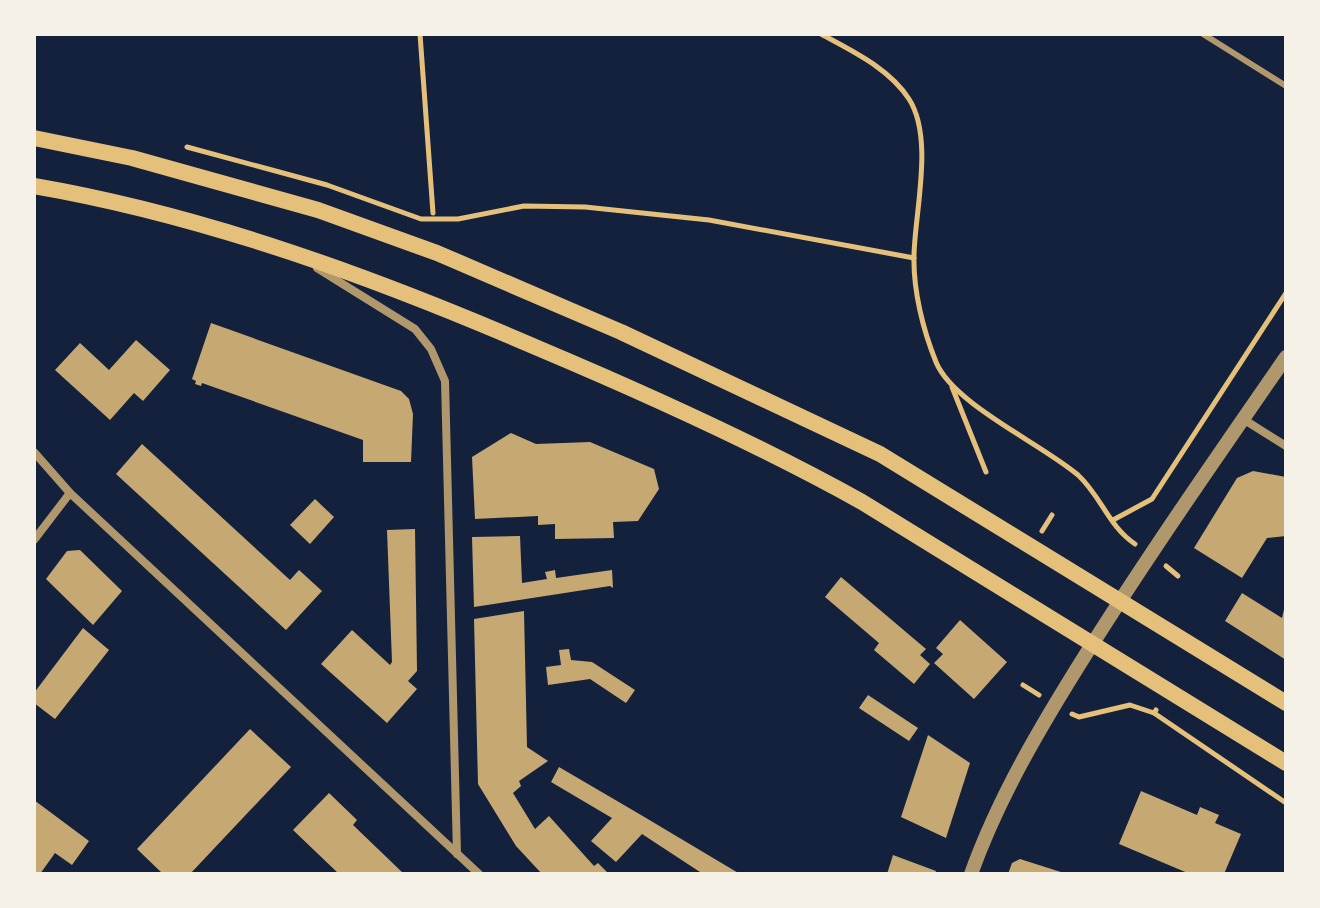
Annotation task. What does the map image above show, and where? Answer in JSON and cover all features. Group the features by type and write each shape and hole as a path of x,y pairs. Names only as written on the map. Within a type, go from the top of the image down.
{"main road":[{"path":"34,138 132,158 318,210 451,259 635,339 880,454 1286,703"},
{"path":"34,186 166,217 296,254 478,322 798,466 1286,763"}],"street":[{"path":"296,254 415,329 431,349 445,381 457,854"},
{"path":"971,874 1011,782 1093,643 1286,357"},
{"path":"1243,419 1286,446"},
{"path":"34,452 70,493 479,874"},
{"path":"34,540 70,493"}],"lane":[{"path":"1203,34 1286,86"}],"path":[{"path":"420,34 433,213"},
{"path":"821,34 876,66 910,101 922,145 914,258 916,296 936,364 952,387 986,472"},
{"path":"433,220 524,206 585,207 709,220 914,258"},
{"path":"952,387 1079,476 1113,520 1152,499 1286,293"},
{"path":"1154,713 1286,803"}],"building":[{"path":"211,323 401,391 409,399 413,414 411,462 363,462 363,440 202,383 201,386 195,384 196,381 192,379"},
{"path":"136,340 170,370 143,401 134,393 110,420 55,370 80,343 109,370"},
{"path":"511,433 536,444 590,442 654,469 659,489 638,521 613,522 614,538 555,539 555,524 538,525 538,516 475,519 472,457"},
{"path":"142,444 290,580 299,570 322,591 286,630 116,474"},
{"path":"1253,471 1286,477 1286,536 1267,538 1242,578 1194,548 1237,478"},
{"path":"315,499 334,517 310,544 290,525"},
{"path":"415,529 417,671 408,681 417,689 387,723 321,664 352,630 390,665 387,530"},
{"path":"520,536 522,583 547,579 545,572 555,570 556,578 612,570 613,588 474,607 472,537"},
{"path":"80,550 122,591 93,625 46,579 67,551"},
{"path":"841,577 926,649 920,655 930,664 914,684 874,650 879,643 825,597"},
{"path":"1242,593 1282,618 1286,601 1286,660 1225,621"},
{"path":"524,611 527,747 548,761 519,781 521,786 513,793 535,829 549,816 594,866 598,863 609,874 542,874 516,846 478,784 474,619"},
{"path":"960,620 1007,662 974,699 934,663 943,654 936,648"},
{"path":"83,628 109,650 55,719 34,703 34,693"},
{"path":"569,649 571,660 592,662 635,690 626,703 590,679 548,685 546,667 561,665 559,650"},
{"path":"868,695 918,728 909,741 859,708"},
{"path":"250,729 291,767 190,874 163,874 137,849"},
{"path":"928,735 970,763 946,838 901,817"},
{"path":"559,767 740,874 703,874 642,834 616,862 591,841 612,818 551,782"},
{"path":"1141,791 1197,815 1200,807 1219,815 1215,823 1241,834 1224,874 1190,874 1119,844"},
{"path":"329,793 357,820 353,825 404,874 339,874 293,830"},
{"path":"34,800 89,841 72,865 55,853 40,874 34,874"},
{"path":"893,855 936,871 935,874 887,874"},
{"path":"1020,859 1064,873 1008,874 1012,863"}]}
